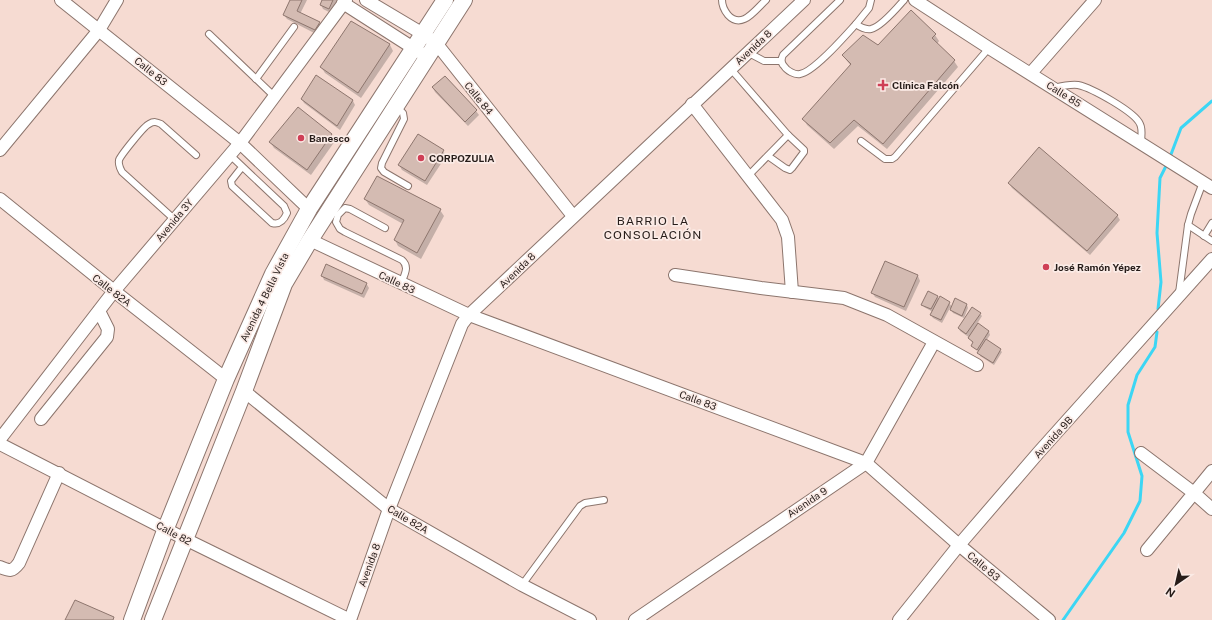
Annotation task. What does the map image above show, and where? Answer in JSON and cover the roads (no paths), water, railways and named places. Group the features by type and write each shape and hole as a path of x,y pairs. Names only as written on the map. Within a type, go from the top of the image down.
{"street":[{"name":"Calle 83","path":"61,0 240,143 309,209"},
{"path":"0,150 99,30 117,0"},
{"name":"Calle 84","path":"366,0 436,43 573,216"},
{"name":"Avenida 4 Bella Vista","path":"132,620 166,528 226,379 273,274 309,209 445,0"},
{"name":"Avenida 4 Bella Vista","path":"153,620 244,391 284,284 310,240 464,0"},
{"name":"Avenida 8","path":"350,620 390,509 462,324 469,315 573,216 804,0"},
{"name":"Calle 85","path":"915,0 1208,185"},
{"path":"1031,73 1095,0"},
{"path":"345,2 426,57"},
{"name":"Avenida 3Y","path":"0,439 114,291 240,143 345,2"},
{"path":"692,104 782,220 788,237 792,292"},
{"name":"Calle 82A","path":"0,199 226,379"},
{"name":"Calle 83","path":"310,240 469,315 866,463 959,545 1034,615 1049,620"},
{"name":"Avenida 9B","path":"899,620 959,545 1039,452 1212,259"},
{"path":"675,275 844,298 887,314 934,342 978,365"},
{"path":"41,420 107,337 108,329 99,311"},
{"name":"Avenida 9","path":"634,620 866,463 934,342"},
{"name":"Calle 82A","path":"244,391 390,509 522,585 590,620"},
{"name":"Calle 82","path":"0,444 185,539 350,620"},
{"path":"1141,453 1194,493 1212,509"},
{"path":"1147,550 1212,471"},
{"path":"0,567 13,570 19,563 58,473"}],"lane":[{"path":"722,0 722,4 727,14 736,21 745,19 766,0"},
{"path":"840,0 785,53 781,58 783,66 793,73 798,74 806,72 818,63 856,24 869,8 871,0"},
{"path":"856,24 865,29 874,28 893,14 904,0"},
{"path":"256,78 294,27"},
{"path":"210,34 275,97"},
{"path":"861,141 885,159 892,159 895,157 989,48"},
{"path":"747,52 764,61 781,61"},
{"path":"730,68 788,135 804,150 790,170 768,156"},
{"path":"1054,88 1070,84 1078,85 1104,96 1133,115 1138,120 1142,129 1141,143"},
{"path":"396,106 403,113 404,119 382,163 382,168 384,172 408,186"},
{"path":"174,219 122,172 119,167 119,160 148,124 155,122 161,124 196,155"},
{"path":"748,176 788,135"},
{"path":"230,155 286,209 287,213 285,218 280,223 276,224 272,222 232,186 231,181 242,167"},
{"path":"1179,295 1188,225 1191,214 1208,185"},
{"path":"385,228 350,209 345,208 338,215 336,222 340,229 344,232 402,260 407,268 401,284"},
{"path":"1204,236 1212,223"},
{"path":"1188,225 1212,241"},
{"path":"522,585 580,506 585,502 604,500"}],"waterway":[{"path":"1170,157 1181,128 1212,101"},
{"path":"1158,309 1161,282 1157,233 1160,178 1167,164"},
{"path":"1063,620 1124,533 1140,501 1142,476 1128,432 1128,405 1137,375 1155,347 1157,332"}],"place":[{"name":"Clínica Falcón","path":"883,85"},
{"name":"Banesco","path":"301,138"},
{"name":"CORPOZULIA","path":"421,158"},
{"name":"José Ramón Yépez","path":"1046,267"}],"district":[{"name":"BARRIO LA CONSOLACIÓN","path":"653,228"}]}
